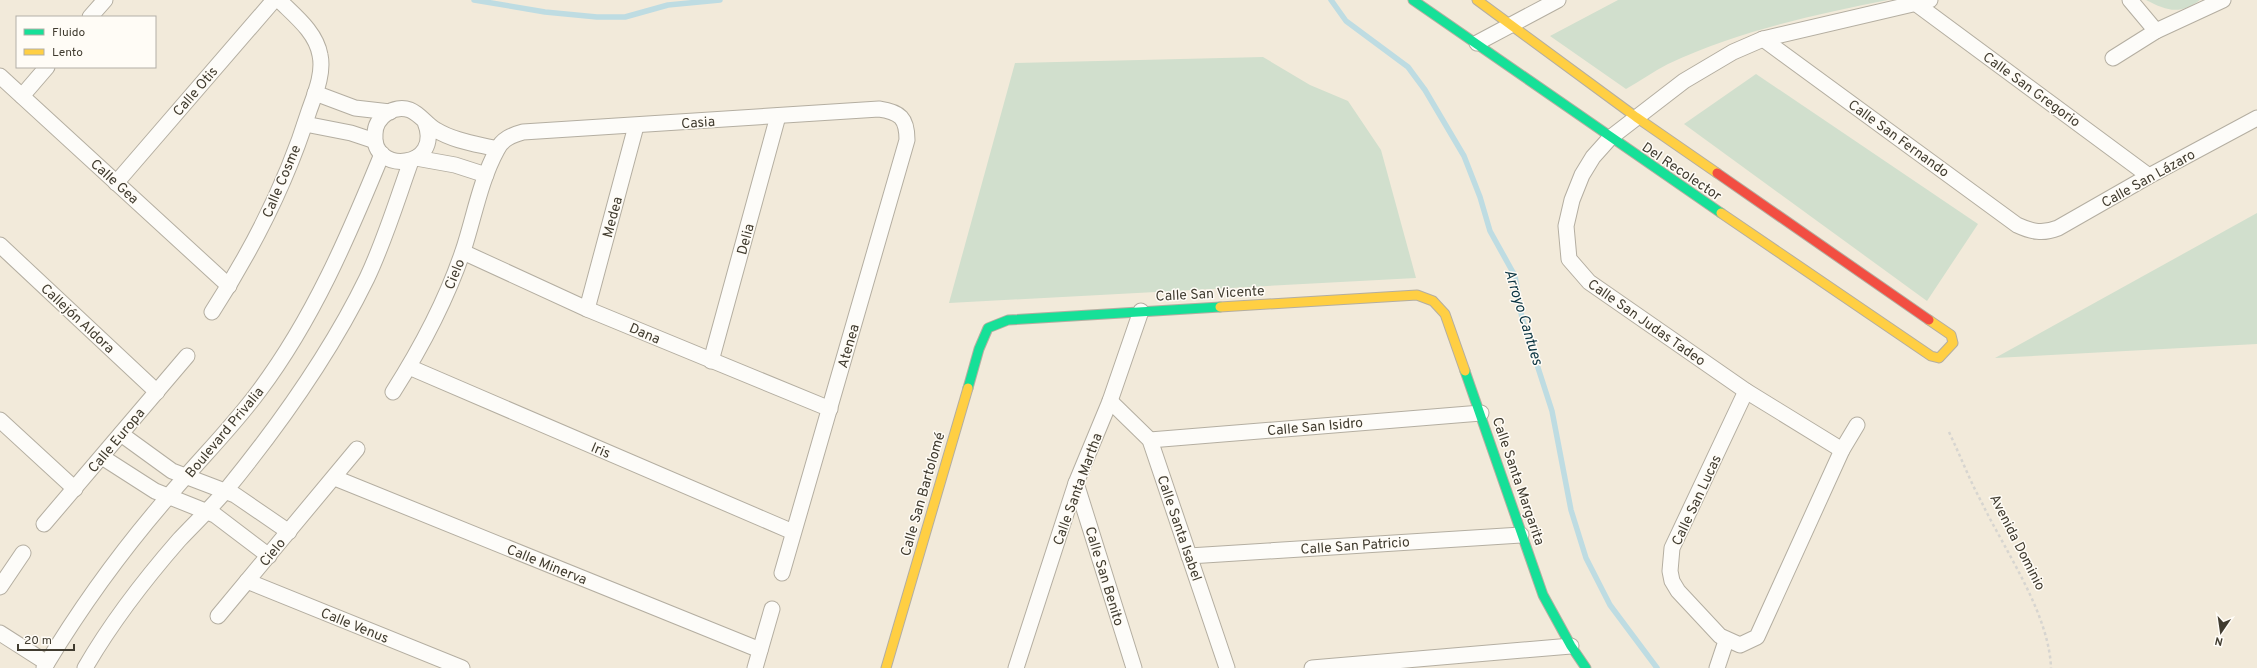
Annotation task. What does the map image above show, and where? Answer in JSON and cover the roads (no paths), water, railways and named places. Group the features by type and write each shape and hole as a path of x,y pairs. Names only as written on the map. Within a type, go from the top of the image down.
{"street":[{"path":"91,16 104,0"},
{"name":"Calle Otis","path":"116,182 274,0"},
{"name":"Calle Cosme","path":"212,312 229,286 264,223 305,124 320,74 320,56 316,40 279,0"},
{"name":"Del Recolector","path":"1413,0 1610,138 1931,356 1939,358 1954,343 1951,335 1636,117 1477,0"},
{"path":"1476,43 1558,0"},
{"path":"2130,0 2156,31"},
{"path":"2112,58 2156,31 2223,0"},
{"name":"Calle San Judas Tadeo","path":"1842,450 1746,391 1588,282 1569,259 1566,226 1572,200 1593,157 1610,138 1684,81 1733,52 1763,39 1923,1"},
{"name":"Calle San Gregorio","path":"1923,1 2149,176"},
{"name":"Calle San Fernando","path":"1763,39 2017,225 2037,232"},
{"path":"22,96 46,68"},
{"name":"Calle Gea","path":"0,76 229,286"},
{"path":"315,93 355,108 390,112"},
{"path":"379,148 374,134 379,121 390,112 399,109 409,110 418,114 425,122 447,136 497,149"},
{"name":"Casia","path":"497,149 503,141 511,136 523,132 636,126 879,109 893,111 903,119"},
{"name":"Delia","path":"712,361 778,116"},
{"name":"Calle San Lázaro","path":"2037,232 2049,232 2058,228 2149,176 2257,118"},
{"name":"Atenea","path":"782,573 907,140 907,126 903,119"},
{"path":"86,668 147,579 206,510 226,490 290,406 350,310 382,241 413,160 426,146 428,130 425,122"},
{"path":"305,124 351,133 379,148 395,162 413,160 455,165 486,175"},
{"name":"Medea","path":"587,309 636,126"},
{"name":"Boulevard Privalia","path":"45,665 93,593 168,497 228,432 260,391 282,357 319,296 351,230 379,148"},
{"name":"Cielo","path":"394,392 435,317 463,252 486,175 497,149"},
{"name":"Callejón Aldora","path":"0,245 157,392"},
{"name":"Dana","path":"463,252 587,309 830,409"},
{"name":"Calle San Vicente","path":"988,328 1008,320 1141,311 1417,295 1433,301"},
{"name":"Calle Santa Margarita","path":"1433,301 1445,314 1481,413 1521,535 1543,595 1571,646 1586,668"},
{"name":"Calle Santa Martha","path":"1016,668 1076,483 1110,401 1141,311"},
{"name":"Calle San Bartolomé","path":"886,668 979,349 988,328"},
{"name":"Calle Europa","path":"44,524 187,356"},
{"name":"Iris","path":"409,367 793,532"},
{"name":"Calle San Lucas","path":"1726,641 1678,591 1672,581 1670,558 1672,548 1746,391"},
{"name":"Calle Santa Isabel","path":"1110,401 1150,440 1227,668"},
{"name":"Calle San Isidro","path":"1150,440 1481,413"},
{"path":"0,420 74,489"},
{"path":"1717,668 1726,641 1740,645 1757,637 1842,450 1857,425"},
{"path":"121,434 160,464 185,477 226,490 244,500 289,532"},
{"name":"Cielo","path":"218,616 335,478 357,449"},
{"path":"102,457 143,484 168,497 206,510 223,520 269,556"},
{"name":"Calle Minerva","path":"335,478 760,650"},
{"name":"Calle San Benito","path":"1076,483 1134,668"},
{"name":"Calle San Patricio","path":"1189,556 1521,535"},
{"path":"0,587 23,553"},
{"name":"Calle Venus","path":"247,582 462,668"},
{"path":"755,668 772,609"},
{"path":"0,633 45,665"},
{"path":"1312,668 1571,646"}],"waterway":[{"name":"Arroyo Cantues","path":"474,0 545,12 597,17 625,17 668,5 720,0"},
{"name":"Arroyo Cantues","path":"1331,0 1346,21 1408,67 1425,90 1464,156 1480,197 1490,231 1515,276 1522,318 1552,411 1571,510 1586,558 1610,605 1657,668"}]}
